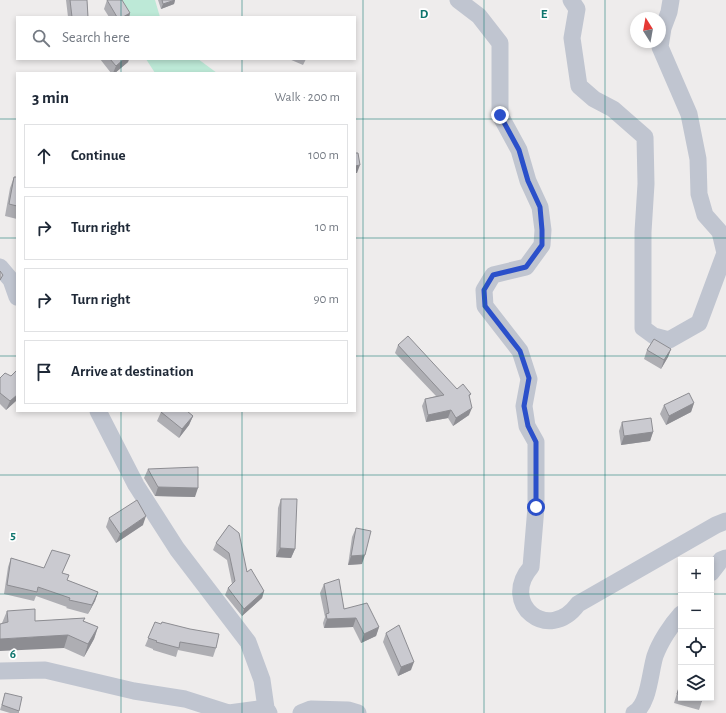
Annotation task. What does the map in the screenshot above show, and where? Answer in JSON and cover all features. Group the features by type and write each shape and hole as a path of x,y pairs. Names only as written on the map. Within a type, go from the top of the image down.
{"street":[{"path":"458,0 479,16 500,42 500,115 519,150 528,181 540,207 542,245 526,267 493,275 484,290 485,306 520,351 529,378 524,406 528,426 536,442 536,507 530,567 520,584 522,603 535,617 545,620 564,618 572,612 578,604 716,525 726,521"},
{"path":"571,0 577,9 572,38 579,86 594,99 613,110 645,137 646,184 643,232 643,328 654,336 669,340 699,323 725,253 720,232 705,215 699,194 698,159 689,114 660,46 663,28 669,12 671,0"},
{"path":"0,268 11,280 16,294"},
{"path":"0,671 45,670 185,700 229,713 267,710 262,680 248,642 177,549 136,485 99,412"},
{"path":"714,569 721,560 726,558"},
{"path":"634,713 639,710 645,698 656,655 673,623 678,617"},
{"path":"301,713 311,709 348,710 358,713"}],"green space":[{"path":"107,0 155,0 160,16 118,16"},
{"path":"147,60 199,60 216,72 154,72"}],"building":[{"path":"70,0 87,0 88,16 72,16"},
{"path":"107,0 122,0 130,13 125,16 116,16"},
{"path":"162,0 175,0 163,4"},
{"path":"111,60 123,60 116,66"},
{"path":"356,153 358,153 360,165 356,166"},
{"path":"14,177 16,177 16,206 9,204"},
{"path":"0,271 3,275 0,280"},
{"path":"408,336 457,389 463,384 471,394 469,395 472,408 456,418 451,410 428,415 425,399 444,395 398,345"},
{"path":"654,339 671,349 664,360 647,350"},
{"path":"16,371 16,396 10,401 0,393 0,378 5,373 11,376"},
{"path":"689,393 694,403 669,416 664,405"},
{"path":"161,412 188,412 193,416 182,429"},
{"path":"651,418 653,432 624,436 622,422"},
{"path":"198,467 198,488 158,487 148,469"},
{"path":"281,499 297,499 295,549 280,548"},
{"path":"137,500 146,516 120,534 109,518"},
{"path":"229,525 239,533 247,572 251,569 264,591 244,609 228,588 235,581 229,553 216,543"},
{"path":"356,528 371,531 365,555 351,556"},
{"path":"52,550 70,555 62,573 69,575 67,580 98,592 92,605 69,600 70,598 38,587 37,592 7,585 11,558 44,568"},
{"path":"339,579 344,609 367,603 379,627 364,634 356,618 327,619 326,614 329,613 324,584"},
{"path":"35,609 35,621 85,618 83,621 98,627 88,644 68,635 0,639 0,624 8,622 7,611"},
{"path":"155,622 161,624 162,622 219,634 216,648 180,642 179,648 156,642 157,641 148,638"},
{"path":"399,625 414,662 401,667 386,633"},
{"path":"5,693 22,697 19,711 2,705"}],"route":[{"path":"500,115 519,150 528,181 540,207 542,245 526,267 493,275 484,290 485,306 520,351 529,378 524,406 528,426 536,442 536,507"}]}
